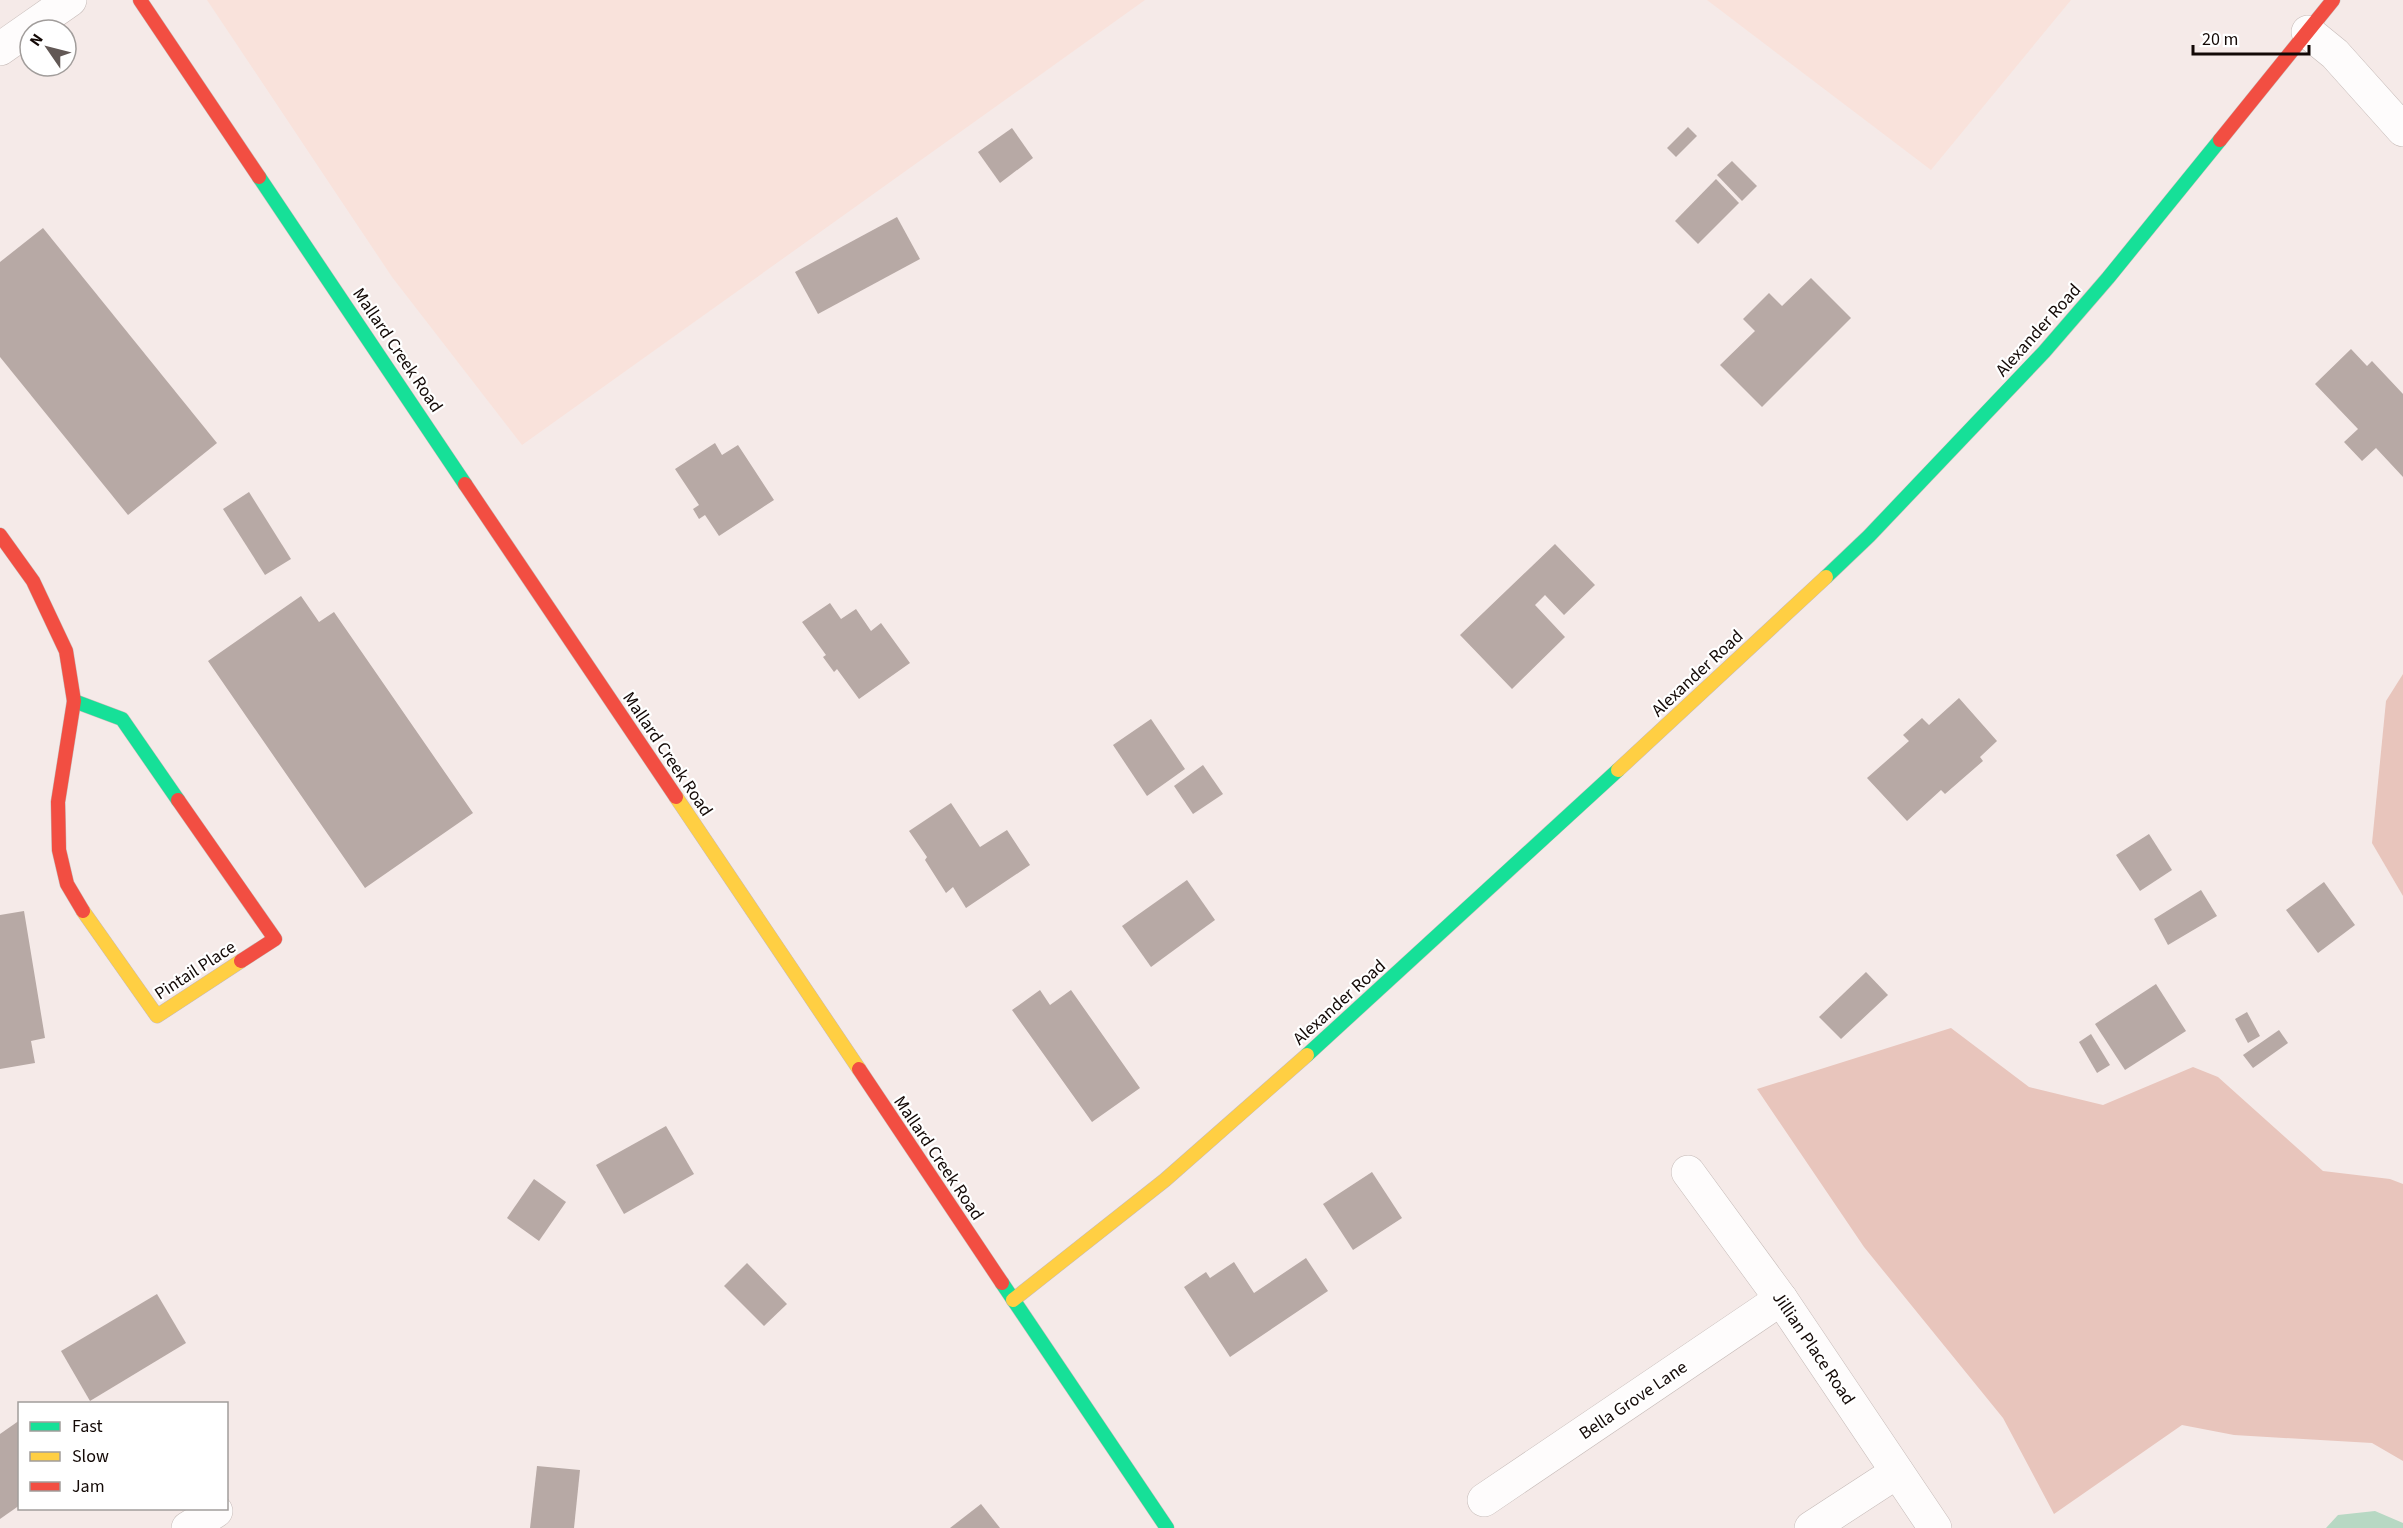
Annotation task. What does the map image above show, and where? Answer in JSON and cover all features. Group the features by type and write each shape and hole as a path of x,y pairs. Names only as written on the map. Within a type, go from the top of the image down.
{"street":[{"path":"0,49 70,0"},
{"name":"Mallard Creek Road","path":"140,0 1167,1528"},
{"name":"Alexander Road","path":"1013,1300 1165,1180 1242,1114 1687,707 1860,544 1973,429 2044,352 2115,269 2332,0"},
{"path":"2308,32 2335,54 2403,130"},
{"name":"Pintail Place","path":"0,535 33,581 66,651 74,701 58,802 59,850 67,884 84,913 157,1016 275,939 122,719 74,701"},
{"name":"Jillian Place Road","path":"1688,1172 1781,1299 1935,1528"},
{"name":"Bella Grove Lane","path":"1484,1500 1781,1299"},
{"path":"1811,1528 1897,1472"},
{"path":"188,1528 216,1511"}],"shaded area":[{"path":"207,0 1145,0 522,445 392,277"},
{"path":"1707,0 2071,0 1931,170"},
{"path":"2403,674 2403,896 2372,843 2386,701"},
{"path":"1951,1028 2029,1087 2103,1105 2193,1067 2218,1077 2323,1171 2390,1179 2403,1184 2403,1461 2372,1443 2234,1435 2182,1425 2054,1514 2003,1418 1864,1247 1757,1089"},
{"path":"2375,1511 2403,1523 2403,1528 2326,1528 2338,1515"}],"building":[{"path":"1688,127 1697,136 1676,157 1667,148"},
{"path":"1012,128 1033,158 1000,183 978,152"},
{"path":"1732,161 1757,186 1742,201 1717,175"},
{"path":"1716,179 1739,203 1698,244 1675,221"},
{"path":"897,217 920,259 818,314 795,272"},
{"path":"43,228 217,443 128,515 0,357 0,262"},
{"path":"1811,278 1851,318 1762,407 1720,365 1755,331 1743,319 1769,293 1782,306"},
{"path":"2351,349 2367,366 2372,361 2403,394 2403,477 2376,448 2362,461 2344,442 2358,429 2315,384"},
{"path":"715,443 722,455 738,445 774,500 719,536 705,515 699,519 693,509 699,505 675,469"},
{"path":"249,492 291,559 265,575 223,509"},
{"path":"1555,544 1595,585 1564,615 1545,595 1535,605 1565,637 1512,689 1460,635"},
{"path":"301,596 319,622 334,612 473,813 365,888 208,661"},
{"path":"830,603 841,619 856,609 871,631 881,623 910,663 859,699 837,669 834,672 823,657 826,655 802,622"},
{"path":"1959,698 1997,741 1980,757 1983,761 1945,794 1941,790 1907,821 1867,778 1909,741 1903,735 1922,718 1929,725"},
{"path":"1151,719 1185,769 1147,796 1113,745"},
{"path":"1203,765 1223,794 1193,814 1174,786"},
{"path":"951,803 980,847 1007,830 1030,865 966,908 953,887 946,893 925,860 927,857 909,831"},
{"path":"2149,834 2172,870 2140,891 2116,855"},
{"path":"1187,880 1215,920 1151,967 1122,926"},
{"path":"2324,882 2355,925 2318,953 2286,910"},
{"path":"2201,890 2217,916 2168,945 2154,919"},
{"path":"24,911 45,1038 31,1041 35,1063 0,1069 0,915"},
{"path":"1866,972 1888,995 1841,1039 1819,1017"},
{"path":"2156,984 2186,1031 2125,1070 2095,1024"},
{"path":"1040,990 1050,1005 1071,990 1140,1088 1092,1122 1012,1010"},
{"path":"2247,1012 2260,1036 2248,1043 2235,1019"},
{"path":"2279,1030 2288,1043 2253,1068 2243,1055"},
{"path":"2091,1034 2110,1065 2097,1073 2079,1042"},
{"path":"666,1126 694,1174 624,1214 596,1165"},
{"path":"1372,1172 1402,1218 1353,1250 1323,1204"},
{"path":"534,1179 566,1202 539,1241 507,1218"},
{"path":"1306,1258 1328,1291 1230,1357 1184,1287 1206,1272 1210,1278 1234,1262 1254,1293"},
{"path":"747,1263 787,1304 764,1326 724,1286"},
{"path":"157,1294 186,1343 90,1401 61,1351"},
{"path":"18,1421 18,1506 0,1519 0,1434"},
{"path":"537,1466 580,1470 574,1528 530,1528"},
{"path":"981,1504 1000,1528 950,1528"}],"traffic: fast":[{"path":"1826,577 1869,536 2044,352 2108,278 2220,140"},
{"path":"259,177 465,484"},
{"path":"74,701 122,719 178,800"},
{"path":"1307,1055 1618,770"},
{"path":"1002,1283 1167,1528"}],"traffic: slow":[{"path":"1618,770 1826,577"},
{"path":"676,797 859,1069"},
{"path":"83,911 157,1016 241,961"},
{"path":"1013,1300 1165,1180 1307,1055"}],"traffic: jam":[{"path":"140,0 259,177"},
{"path":"2220,140 2333,0"},
{"path":"465,484 676,797"},
{"path":"0,535 33,581 66,651 74,701 58,802 59,850 67,884 83,911"},
{"path":"178,800 275,939 241,961"},
{"path":"859,1069 1002,1283"}]}
